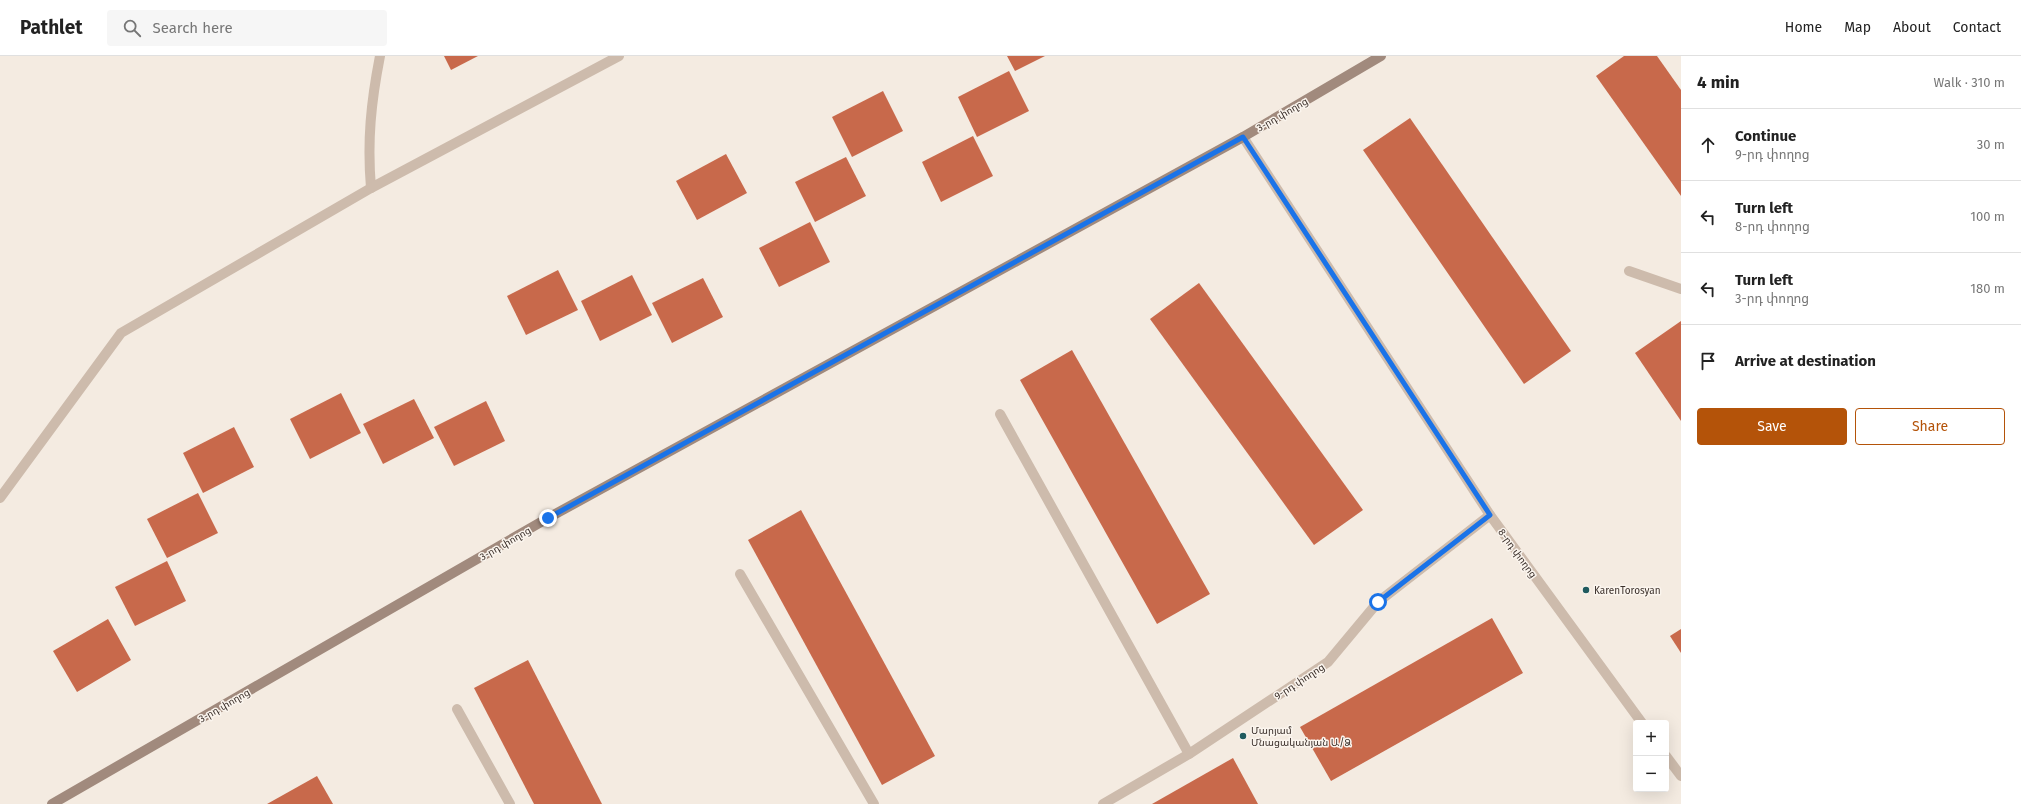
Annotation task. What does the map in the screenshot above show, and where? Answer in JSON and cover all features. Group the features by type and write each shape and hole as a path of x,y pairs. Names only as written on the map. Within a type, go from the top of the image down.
{"street":[{"path":"371,188 368,151 373,93 380,56"},
{"path":"0,498 121,333 371,188 619,56"},
{"name":"3-րդ փողոց","path":"52,804 548,518 1243,137 1381,56"},
{"name":"8-րդ փողոց","path":"1243,137 1490,515 1640,720"},
{"path":"1630,271 1681,289"},
{"path":"1000,414 1189,754"},
{"name":"9-րդ փողոց","path":"1103,804 1189,754 1328,662 1378,602 1490,515"},
{"path":"740,574 874,804"},
{"path":"457,709 510,804"},
{"path":"1669,760 1681,776"}],"building":[{"path":"444,56 478,56 451,70"},
{"path":"1007,56 1045,56 1015,71"},
{"path":"1624,56 1657,56 1681,90 1681,196 1596,76"},
{"path":"1009,71 1029,111 977,137 958,97"},
{"path":"883,91 903,131 852,157 832,117"},
{"path":"1410,118 1571,351 1524,384 1363,150"},
{"path":"973,136 993,176 941,202 922,162"},
{"path":"726,154 747,193 697,220 676,181"},
{"path":"846,157 866,196 815,222 795,182"},
{"path":"810,222 830,262 779,287 759,248"},
{"path":"558,270 578,310 526,335 507,296"},
{"path":"632,275 652,315 600,341 581,301"},
{"path":"703,278 723,317 672,343 652,303"},
{"path":"1199,283 1363,510 1314,545 1150,319"},
{"path":"1681,321 1681,421 1635,353"},
{"path":"1072,350 1210,594 1157,624 1020,380"},
{"path":"341,393 361,433 310,459 290,419"},
{"path":"414,399 434,438 383,464 363,424"},
{"path":"486,401 505,441 454,466 434,427"},
{"path":"234,427 254,467 203,493 183,453"},
{"path":"198,493 218,533 167,558 147,519"},
{"path":"801,510 935,756 882,785 748,540"},
{"path":"167,561 186,601 135,626 115,587"},
{"path":"1492,618 1523,673 1331,781 1300,727"},
{"path":"108,619 131,660 77,692 53,651"},
{"path":"1681,629 1681,653 1670,636"},
{"path":"528,660 602,804 534,804 474,688"},
{"path":"1233,758 1258,804 1152,804"},
{"path":"317,776 333,804 267,804"}],"place":[{"name":"KarenTorosyan","path":"1586,590"},
{"name":"Մարյամ Մնացականյան Ա/Ձ","path":"1243,736"}],"route":[{"path":"548,518 1243,137 1490,515 1378,602"}]}
